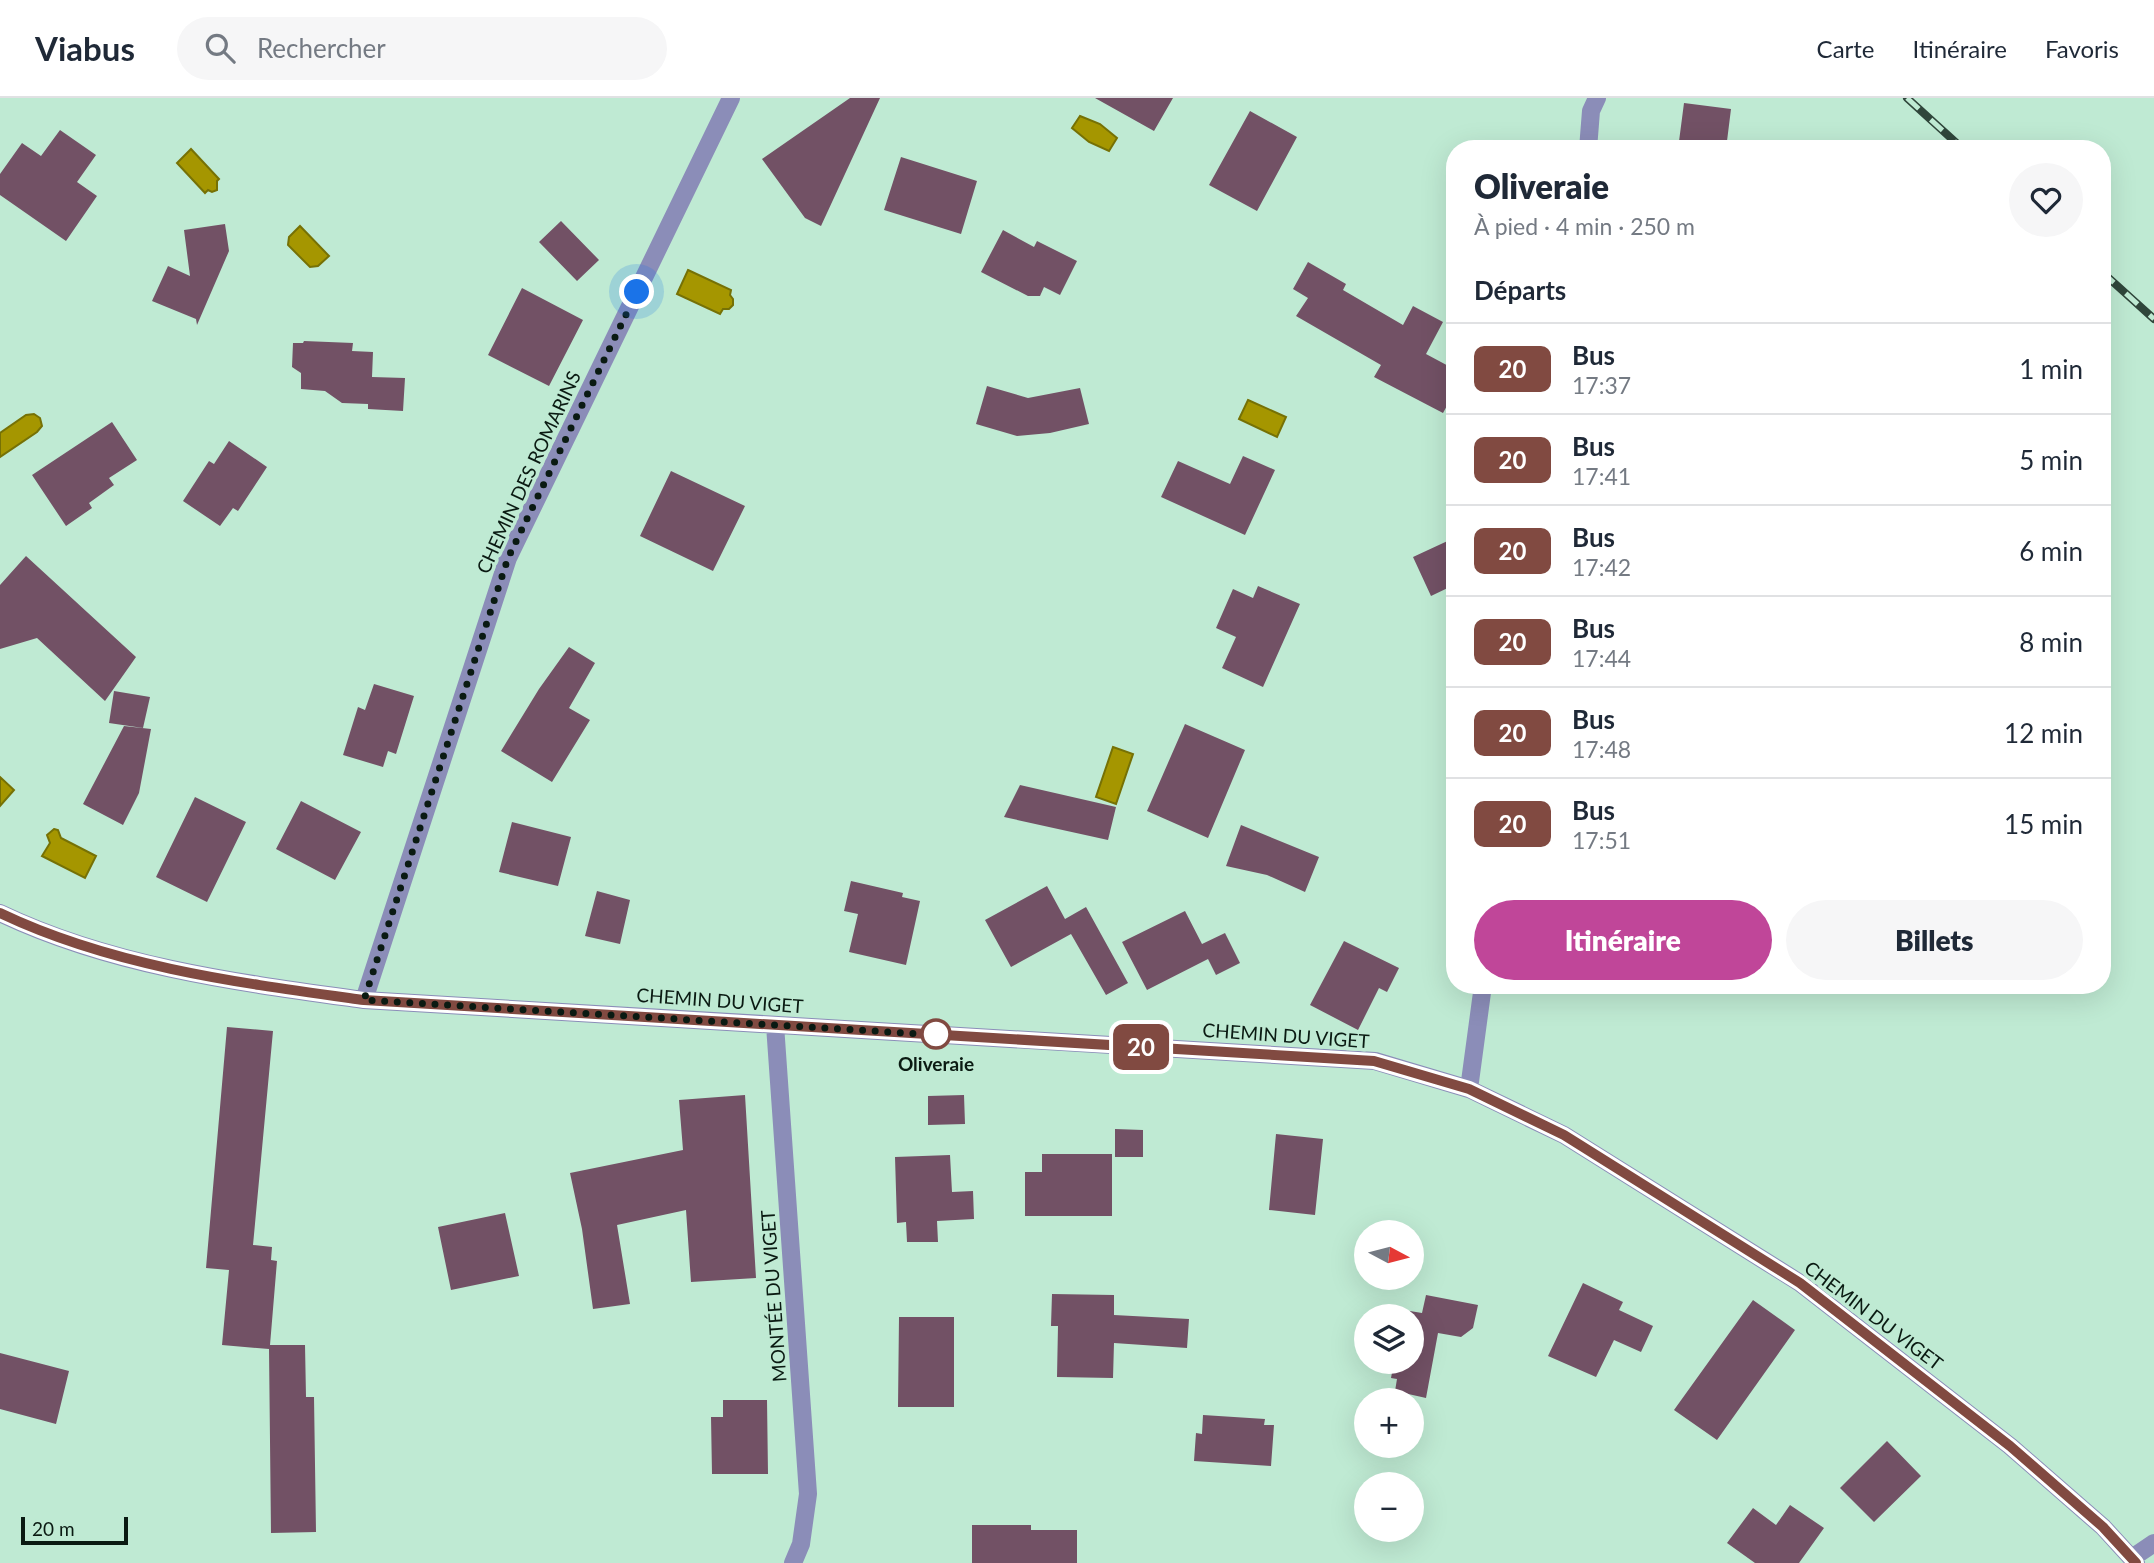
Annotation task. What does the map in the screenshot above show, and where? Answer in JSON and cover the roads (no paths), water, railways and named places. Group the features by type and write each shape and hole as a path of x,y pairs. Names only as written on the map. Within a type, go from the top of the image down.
{"street":[{"name":"CHEMIN DES ROMARINS","path":"364,1000 508,558 731,98"},
{"path":"1589,140 1591,111 1597,98"},
{"name":"CHEMIN DU VIGET","path":"0,913 33,929 151,964 364,1000 1374,1061 1469,1089 1564,1135 1800,1283 2010,1446 2103,1527 2134,1561 2154,1543"},
{"path":"1469,1089 1482,994"},
{"name":"MONTÉE DU VIGET","path":"775,1025 808,1494 801,1544 793,1563"}],"railway":[{"path":"1907,98 1953,140"},
{"path":"2111,280 2154,319"}],"place":[{"name":"Oliveraie","path":"936,1034"}]}
